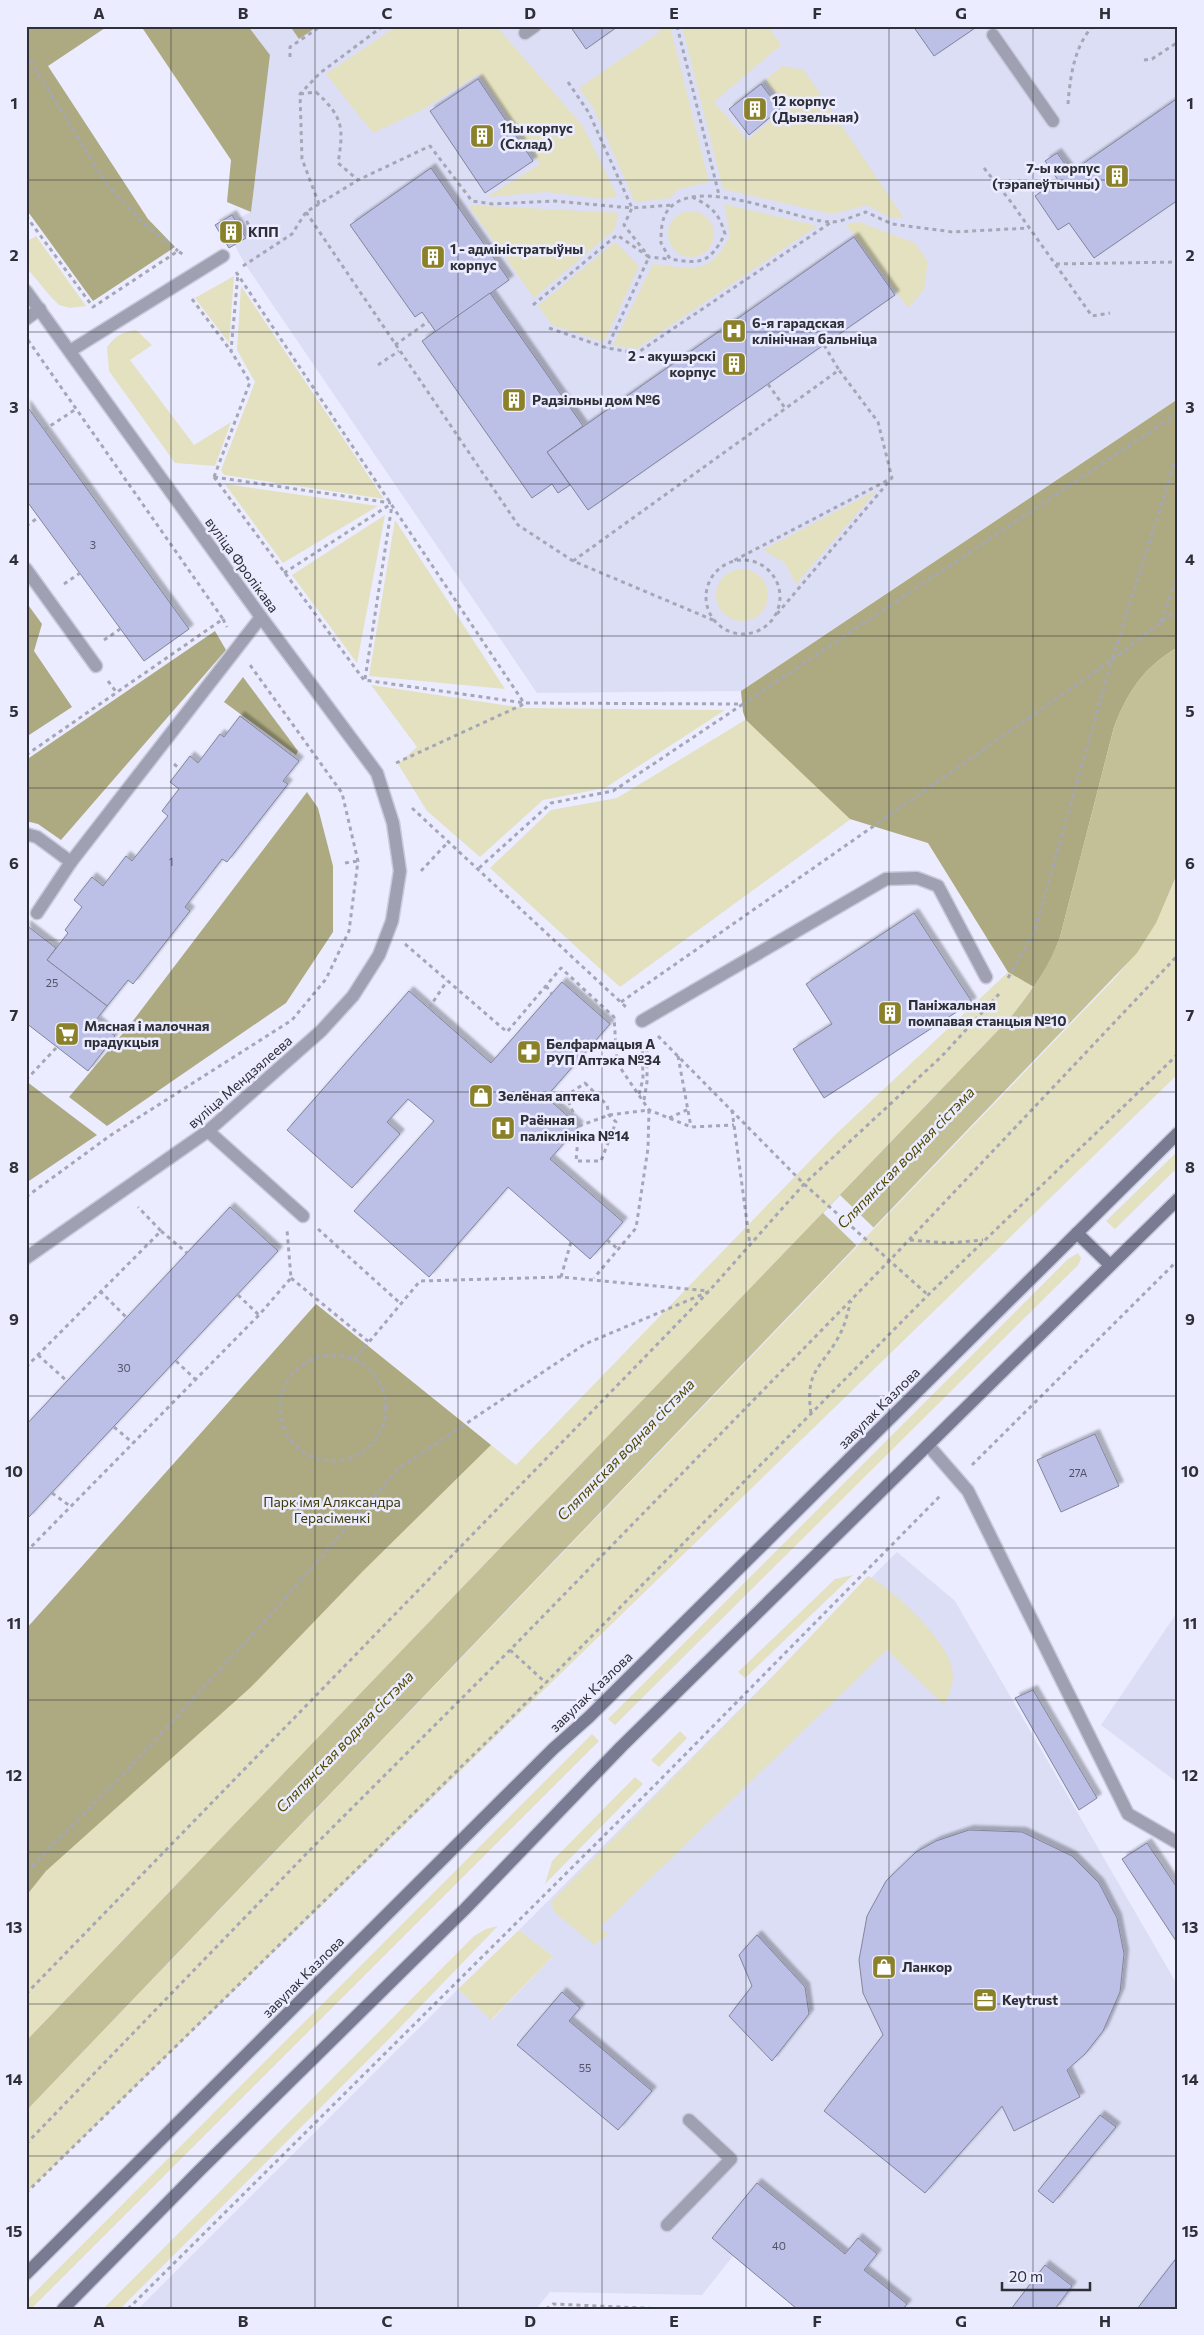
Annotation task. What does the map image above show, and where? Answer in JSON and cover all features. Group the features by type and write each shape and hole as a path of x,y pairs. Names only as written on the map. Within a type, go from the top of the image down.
{"main road":[{"name":"завулак Казлова","path":"26,2274 553,1749 596,1710 1178,1133"},
{"path":"63,2309 198,2172 465,1909 634,1734 1178,1199"},
{"path":"1077,1233 1110,1265"}],"street":[{"path":"993,35 1052,122"},
{"path":"70,351 223,256"},
{"name":"вуліца Фролікава","path":"26,291 261,617 377,772 394,823 400,871"},
{"path":"26,319 40,310"},
{"path":"26,569 96,666"},
{"path":"37,913 71,862 261,617"},
{"path":"26,834 37,837 71,862"},
{"name":"вуліца Мендзялеева","path":"26,1258 208,1131 321,1031 353,996 379,955 392,921 400,871"},
{"path":"644,1023 886,880 917,878 938,886 986,977"},
{"path":"208,1131 303,1216"},
{"path":"928,1445 968,1491 1128,1814 1178,1843"},
{"path":"667,2225 731,2159 689,2120"}],"path":[{"path":"290,57 290,47 321,26"},
{"path":"319,204 302,160 300,94 320,73 383,26"},
{"path":"677,26 719,196"},
{"path":"1067,112 1071,71 1078,52 1093,26"},
{"path":"1144,60 1152,59 1178,42"},
{"path":"26,54 108,186 140,220 178,251"},
{"path":"568,82 589,113 632,208 624,225 650,257"},
{"path":"300,94 316,92 333,108 343,134 338,163 358,180"},
{"path":"230,276 238,272 245,264 292,234 306,212 358,180 430,146 472,201 493,204 554,200 632,208 673,205 692,197 719,196 831,223"},
{"path":"984,168 1092,316 1110,313"},
{"path":"533,305 617,236 650,257 695,263 708,258 718,247 725,234 721,220 712,207 692,197"},
{"path":"670,259 660,243 666,214 673,205"},
{"path":"306,212 518,525 573,561 713,620 721,628 732,634 756,633 766,627 892,478"},
{"path":"549,328 607,348 637,353 831,223 866,212 892,224 953,232 1029,228"},
{"path":"26,216 93,307"},
{"path":"239,226 247,222 255,236"},
{"path":"607,348 650,257"},
{"path":"1055,264 1178,262"},
{"path":"231,351 238,272"},
{"path":"238,272 525,703"},
{"path":"198,292 190,296 231,351 250,382 214,478"},
{"path":"395,345 428,321"},
{"path":"26,337 223,619 237,646 278,708 342,793 358,861 349,932 326,979 292,1020 111,1135 26,1197"},
{"path":"824,345 839,370 878,422 892,478"},
{"path":"378,365 399,351"},
{"path":"573,561 839,370"},
{"path":"768,384 785,408"},
{"path":"44,430 76,409"},
{"path":"479,868 551,803 613,791 1178,413"},
{"path":"1006,981 1034,934 1112,660 1178,452"},
{"path":"214,478 392,504"},
{"path":"214,478 364,680 525,703 743,704"},
{"path":"713,620 706,603 707,586 713,574 722,566 892,478"},
{"path":"284,573 392,504"},
{"path":"364,680 392,504"},
{"path":"26,526 38,517"},
{"path":"733,561 746,560 758,563 773,576 780,593 779,606 774,618"},
{"path":"61,586 80,573"},
{"path":"1160,622 1178,575"},
{"path":"621,1002 1112,660 1178,609"},
{"path":"26,755 223,619"},
{"path":"102,642 120,629"},
{"path":"377,772 525,703"},
{"path":"173,764 180,769"},
{"path":"408,805 479,868 678,1054 804,1184 879,1249 928,1295"},
{"path":"346,863 358,861"},
{"path":"404,942 507,1032 561,968 614,1017 617,1064 649,1110 648,1148 636,1228 594,1279"},
{"path":"26,2144 310,1850 510,1650 890,1260 1178,955"},
{"path":"429,1008 448,981"},
{"path":"546,986 552,994"},
{"path":"26,1994 709,1291 804,1184 942,1056 997,997 1002,989"},
{"path":"639,1094 643,1079 644,1023"},
{"path":"643,1101 647,1082 644,1023"},
{"path":"26,1080 57,1047"},
{"path":"678,1054 691,1127"},
{"path":"26,2192 546,1683 928,1295 1178,1054"},
{"path":"585,1083 607,1105 609,1115 616,1122 601,1161 576,1161 579,1126 566,1096 585,1083"},
{"path":"668,1118 689,1109"},
{"path":"732,1109 750,1246"},
{"path":"579,1126 609,1115 649,1110 691,1127 734,1125"},
{"path":"122,1190 160,1231 187,1253"},
{"path":"284,1199 291,1278 369,1342"},
{"path":"303,1216 401,1304"},
{"path":"26,1367 160,1231"},
{"path":"607,1240 618,1249"},
{"path":"909,1240 948,1243 984,1240"},
{"path":"561,1277 571,1242"},
{"path":"128,2309 649,1791 958,1478 1178,1260"},
{"path":"354,1360 420,1281 561,1277 709,1291"},
{"path":"26,1552 259,1315 291,1278"},
{"path":"100,1291 127,1318"},
{"path":"26,1872 131,1766 254,1632 398,1469 585,1344 709,1291"},
{"path":"238,1295 259,1315"},
{"path":"811,1414 808,1394 813,1373 831,1350 842,1329 851,1300"},
{"path":"38,1355 67,1381"},
{"path":"338,1355 354,1360 368,1368 379,1382 385,1397 386,1414 381,1430 372,1444 359,1454 344,1460 327,1461 311,1456 297,1447 286,1434 280,1411 284,1386 293,1373 306,1362 322,1356 338,1355"},
{"path":"176,1361 195,1379"},
{"path":"114,1427 133,1443"},
{"path":"52,1494 70,1506"},
{"path":"510,1650 546,1683"},
{"path":"546,2309 553,2304 664,2309"}],"shaded area":[{"name":"6-я гарадская клінічная бальніца","path":"248,26 1178,26 1178,399 741,691 537,693 245,264 234,244 246,238 235,220 251,212 270,56"},
{"path":"897,1552 955,1601 1178,1986 1178,2309 797,2309 733,2256 702,2295 550,2292 536,2309 138,2309 458,1989 492,2020 553,1956 519,1930"},
{"path":"1178,1611 1178,1783 1101,1725"}],"green space":[{"path":"26,26 108,26 48,66 148,219 175,247 93,301 26,209"},
{"path":"141,26 248,26 270,55 251,212 227,202 231,160"},
{"path":"290,26 318,26 299,39"},
{"path":"397,26 496,26 583,126 617,196 604,199 546,192 487,197 540,164 479,74 422,110 373,133 326,74"},
{"path":"657,26 670,26 709,182 679,189 670,198 635,202 593,107 579,88 660,32"},
{"path":"682,26 768,26 781,45 714,102 747,140 787,107 765,80 783,66 804,70 904,218 891,218 867,205 832,214 723,189"},
{"path":"724,204 817,226 636,349 613,345 653,264 690,268 699,267 715,258 723,248 730,235"},
{"path":"468,205 619,213 614,230 534,298"},
{"path":"691,211 704,215 710,221 714,234 710,247 704,253 691,257 678,253 672,247 668,234 672,221 678,215"},
{"path":"859,222 915,243 928,262 924,290 908,308 846,224"},
{"path":"36,236 86,306 70,308 59,305 26,267 26,242"},
{"path":"615,242 639,266 604,342 552,325 538,306"},
{"path":"234,276 229,343 195,298"},
{"path":"241,286 384,499 224,475 221,470 255,382 237,350"},
{"path":"136,330 152,345 130,360 194,445 231,422 215,466 175,463 109,371 107,347 119,335"},
{"name":"Парк імя Аляксандра Герасіменкі","path":"1178,399 1178,647 1156,663 1138,681 1119,714 1114,727 1060,937 1034,987 1009,1019 26,2041 26,1629 316,1304 516,1465 834,1136 1008,972 928,843 851,819 620,987 490,868 551,810 617,798 745,720 741,691"},
{"path":"1178,399 1178,647 1156,663 1138,681 1119,714 1114,727 1060,937 1050,963 1034,987 1008,972 928,843 850,819 746,720 743,712 741,691"},
{"path":"225,484 378,506 283,563"},
{"path":"877,490 796,584 785,563 763,550"},
{"path":"385,515 357,663 292,575"},
{"path":"395,520 505,689 369,676"},
{"path":"742,569 756,573 764,581 768,595 764,609 756,617 742,621 728,617 720,609 716,595 720,581 728,573"},
{"path":"26,602 42,624 34,651 72,707 26,737"},
{"path":"215,631 226,650 61,840 38,824 26,821 26,760"},
{"path":"243,677 298,751 296,755 224,702"},
{"path":"371,685 524,708 725,710 605,788 543,800 480,857 427,811 398,764 417,747"},
{"path":"307,792 318,808 333,866 333,932 286,1003 107,1126 69,1097 129,1026"},
{"path":"1178,872 1178,1074 26,2193 26,2111 1114,979 1134,955 1150,929 1165,902"},
{"path":"26,1081 97,1135 26,1183"},
{"path":"1178,1151 1178,1167 1115,1229 1106,1221"},
{"path":"1078,1253 1081,1258 1079,1264 615,1725 608,1719 1068,1259"},
{"path":"316,1304 491,1445 362,1572 251,1687 46,1871 26,1896 26,1629"},
{"path":"853,1575 745,1678 738,1672 835,1579"},
{"path":"868,1576 891,1592 918,1616 948,1657 953,1678 950,1692 944,1705 887,1650 600,1927 608,1935 594,1945 553,1911 552,1901 772,1677"},
{"path":"680,1731 687,1738 659,1767 651,1760"},
{"path":"592,1734 599,1741 31,2309 26,2309 26,2301"},
{"path":"635,1777 643,1784 545,1884 552,1861"},
{"path":"498,1926 387,2041 120,2309 103,2309 474,1936 486,1929"},
{"path":"519,1930 553,1956 491,2020 458,1989"}],"water":[{"name":"Сляпянская водная сістэма","path":"1178,647 1178,872 1156,923 1137,953 26,2111 26,2041 1017,1009 1044,970 1060,937 1114,727 1119,714 1138,681 1156,663"}],"pier":[{"path":"840,1195 874,1228 857,1246 823,1213"}],"building":[{"path":"570,26 616,26 617,27 586,49"},
{"path":"913,26 978,26 934,56"},
{"name":"11ы корпус (Склад)","path":"478,79 533,161 485,193 430,111"},
{"name":"12 корпус (Дызельная)","path":"761,84 780,109 749,135 729,109"},
{"name":"7-ы корпус (тэрапеўтычны)","path":"1178,98 1178,200 1094,258 1069,223 1058,230 1035,196 1058,180 1045,161 1057,153 1071,172"},
{"name":"1 - адміністратыўны корпус","path":"431,168 509,280 436,332 422,312 415,317 350,225"},
{"name":"КПП","path":"232,215 246,238 229,248 215,225"},
{"name":"2 - акушэрскі корпус","path":"854,237 895,295 588,510 547,452"},
{"name":"Радзільны дом №6","path":"490,293 583,426 547,452 570,485 558,493 552,484 532,498 422,341"},
{"path":"26,405 189,629 144,661 26,500"},
{"path":"240,716 299,761 283,781 288,784 227,862 222,859 185,907 190,911 133,984 128,980 107,1006 47,960 68,933 65,930 82,907 74,900 92,877 103,886 126,856 132,861 168,816 162,811 179,789 170,782 190,756 198,763 220,734 224,737"},
{"name":"Паніжальная помпавая станцыя №10","path":"914,913 972,1002 824,1098 793,1049 832,1024 806,984"},
{"path":"26,925 56,948 47,960 107,1006 96,1020 115,1036 88,1071 26,1023"},
{"name":"Раённая паліклініка №14","path":"562,982 610,1024 546,1097 579,1126 550,1159 623,1222 590,1259 508,1187 429,1277 354,1211 434,1121 408,1099 387,1122 400,1134 352,1188 287,1130 409,991 491,1063"},
{"path":"230,1207 278,1251 28,1518 26,1516 26,1425"},
{"path":"1095,1434 1119,1486 1061,1512 1037,1460"},
{"path":"1033,1690 1097,1798 1079,1810 1015,1698"},
{"path":"969,1830 1022,1832 1072,1856 1099,1883 1117,1918 1124,1954 1120,1992 1103,2031 1085,2054 1067,2070 1080,2097 1014,2131 1002,2106 925,2193 824,2111 883,2035 863,1993 859,1960 867,1916 886,1881 916,1852 936,1841"},
{"path":"1147,1843 1178,1889 1178,1944 1122,1859"},
{"path":"757,1935 805,1987 809,2014 772,2061 729,2016 752,1986 739,1955"},
{"path":"562,1992 580,2008 569,2021 652,2091 618,2130 517,2045"},
{"path":"1100,2115 1116,2127 1053,2203 1038,2191"},
{"path":"757,2183 845,2254 858,2238 877,2254 864,2270 907,2304 903,2309 797,2309 712,2238"},
{"path":"1178,2256 1178,2309 1137,2309"},
{"path":"1045,2265 1072,2286 1055,2309 1011,2309"}],"place":[{"name":"12 корпус (Дызельная)","path":"755,109"},
{"name":"11ы корпус (Склад)","path":"482,136"},
{"name":"7-ы корпус (тэрапеўтычны)","path":"1117,176"},
{"name":"КПП","path":"231,232"},
{"name":"1 - адміністратыўны корпус","path":"433,257"},
{"name":"6-я гарадская клінічная бальніца","path":"734,331"},
{"name":"2 - акушэрскі корпус","path":"734,364"},
{"name":"Радзільны дом №6","path":"514,400"},
{"name":"Паніжальная помпавая станцыя №10","path":"890,1013"},
{"name":"Мясная і малочная прадукцыя","path":"67,1034"},
{"name":"Белфармацыя А РУП Аптэка №34","path":"529,1052"},
{"name":"Зелёная аптека","path":"481,1096"},
{"name":"Раённая паліклініка №14","path":"503,1128"},
{"name":"Ланкор","path":"884,1967"},
{"name":"Keytrust","path":"985,2000"}]}
